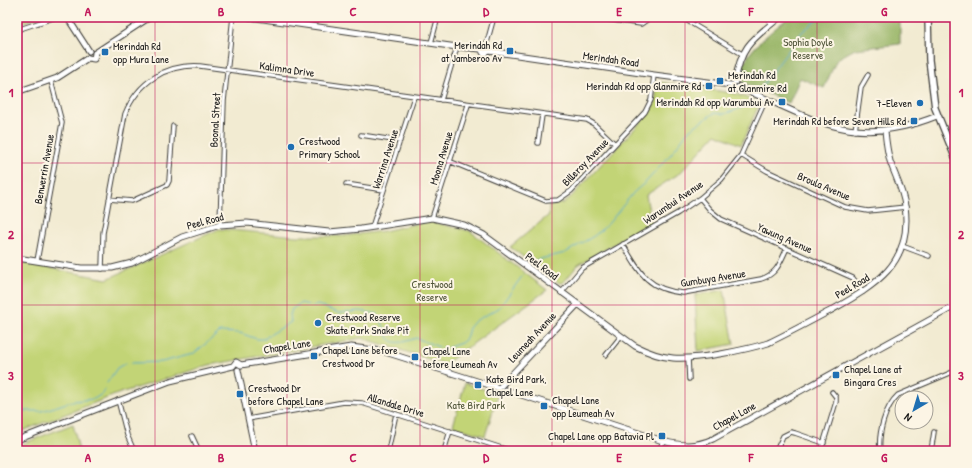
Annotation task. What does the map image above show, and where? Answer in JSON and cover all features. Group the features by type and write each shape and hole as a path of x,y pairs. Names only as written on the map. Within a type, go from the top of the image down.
{"main road":[{"path":"67,17 89,51 95,53"},
{"path":"17,92 52,81 88,58 94,59 95,53 150,17"},
{"name":"Merindah Road","path":"249,17 457,47 486,49 654,76 733,83 733,90 739,87 766,99"},
{"path":"733,83 742,54 751,41 780,17"},
{"path":"928,17 932,97 937,116 955,157"},
{"path":"88,58 87,55 89,51"},
{"path":"766,99 819,122 855,131 885,131 915,125 937,116"},
{"name":"Peel Road","path":"17,258 81,268 102,269 132,263 182,238 220,225 247,224 329,232 432,218 454,222 474,230 635,346 654,354 673,358 688,358 754,347 768,343 863,292 888,271 902,246 906,225 906,207 904,195 889,158 885,131"},
{"name":"Leumeah Avenue","path":"501,386 577,305"},
{"name":"Chapel Lane","path":"233,366 236,362 241,365 341,348 359,347 382,351 501,386 506,386 506,390 663,441 678,445 691,446 713,439 955,306"},
{"path":"238,370 241,368 241,365"},
{"path":"17,440 170,381 233,366 238,370 255,451"}],"street":[{"path":"17,30 56,17"},
{"name":"Boonal Street","path":"220,225 227,70 233,17"},
{"path":"431,43 438,17"},
{"path":"486,49 494,17"},
{"path":"592,17 641,24 651,17"},
{"path":"681,17 742,54"},
{"path":"766,17 772,24"},
{"path":"441,100 457,47"},
{"name":"Kalimna Drive","path":"102,269 102,242 122,124 128,106 140,89 156,75 173,68 191,65 468,105 587,120 594,124 615,144"},
{"path":"855,131 860,87 868,75"},
{"name":"Billeroy Avenue","path":"449,161 539,199 552,201 558,200 571,191 649,106 654,76"},
{"name":"Benwerrin Avenue","path":"37,261 62,123 52,81"},
{"name":"Warrina Avenue","path":"372,227 414,97"},
{"name":"Warumbui Avenue","path":"561,293 579,270 700,198 721,180 742,155 766,99"},
{"name":"Moona Avenue","path":"432,218 468,105"},
{"path":"538,143 542,115"},
{"path":"109,199 132,201 167,185 169,181 173,126"},
{"path":"361,135 400,141"},
{"name":"Broula Avenue","path":"742,155 767,171 845,206 868,211 906,207"},
{"path":"346,184 384,190"},
{"name":"Yawung Avenue","path":"700,198 710,210 721,219 853,278 863,292"},
{"name":"Gumbuya Avenue","path":"623,244 638,270 647,280 658,288 670,292 683,293 761,280 771,276 778,269 787,248"},
{"path":"902,246 929,256"},
{"path":"606,355 621,336"},
{"path":"688,358 689,379"},
{"path":"880,451 880,436 892,400 898,395 955,371"},
{"path":"821,451 835,408 836,397 832,392"},
{"path":"836,397 842,395"},
{"path":"118,400 127,435 134,451"},
{"name":"Allandale Drive","path":"248,419 344,402 362,403 511,451"},
{"path":"388,451 396,414"},
{"path":"444,451 450,431"},
{"path":"776,451 783,436 791,432 824,443"},
{"path":"931,451 934,432"},
{"path":"192,436 199,451"},
{"path":"659,451 663,441"}],"green space":[{"path":"17,17 41,17 17,24"},
{"name":"Sophia Doyle Reserve","path":"789,17 900,17 900,44 855,49 837,59 824,88 800,78 789,103 744,83 742,74 743,65 756,46"},
{"path":"660,82 732,93 757,101 759,105 741,145 716,134 680,173 646,195 651,223 578,265 563,283 559,283 510,247 549,215 549,206 563,203 571,197 649,113 655,103 657,84"},
{"name":"Crestwood Reserve","path":"428,221 470,231 547,290 445,364 362,338 209,365 120,393 17,433 17,262 107,279 219,229 297,236 342,236 384,231"},
{"path":"724,290 734,344 698,351 695,295"},
{"name":"Kate Bird Park","path":"465,383 498,394 485,436 453,426"},
{"path":"73,424 79,451 17,451 17,446"}],"waterway":[{"path":"762,86 802,32 820,17"},
{"path":"533,262 565,253 594,236 608,224 634,192 647,181 671,154 689,130 714,113 724,114 741,108 750,101"},
{"path":"131,363 162,362 193,354 220,332 240,333 257,339 263,339 291,322 290,315 292,309 301,303 313,306 318,305 339,313 360,311 378,314 387,334 393,341 406,341 416,338 444,349 461,343 466,339 469,328 475,321 499,308 523,275"},
{"path":"107,383 117,368 126,363"},
{"path":"17,411 42,411 73,401 94,399 102,394 105,388"}],"place":[{"name":"Merindah Rd at Jamberoo Av","path":"510,51"},
{"name":"Merindah Rd opp Mura Lane","path":"105,52"},
{"name":"Merindah Rd at Glanmire Rd","path":"720,81"},
{"name":"Merindah Rd opp Glanmire Rd","path":"709,86"},
{"name":"Merindah Rd opp Warumbui Av","path":"782,102"},
{"name":"7-Eleven","path":"920,103"},
{"name":"Merindah Rd before Seven Hills Rd","path":"914,121"},
{"name":"Crestwood Primary School","path":"291,147"},
{"name":"Crestwood Reserve Skate Park Snake Pit","path":"318,323"},
{"name":"Chapel Lane before Crestwood Dr","path":"314,356"},
{"name":"Chapel Lane before Leumeah Av","path":"415,357"},
{"name":"Chapel Lane at Bingara Cres","path":"836,375"},
{"name":"Kate Bird Park, Chapel Lane","path":"478,385"},
{"name":"Crestwood Dr before Chapel Lane","path":"240,394"},
{"name":"Chapel Lane opp Leumeah Av","path":"544,406"},
{"name":"Chapel Lane opp Batavia Pl","path":"662,436"}]}
